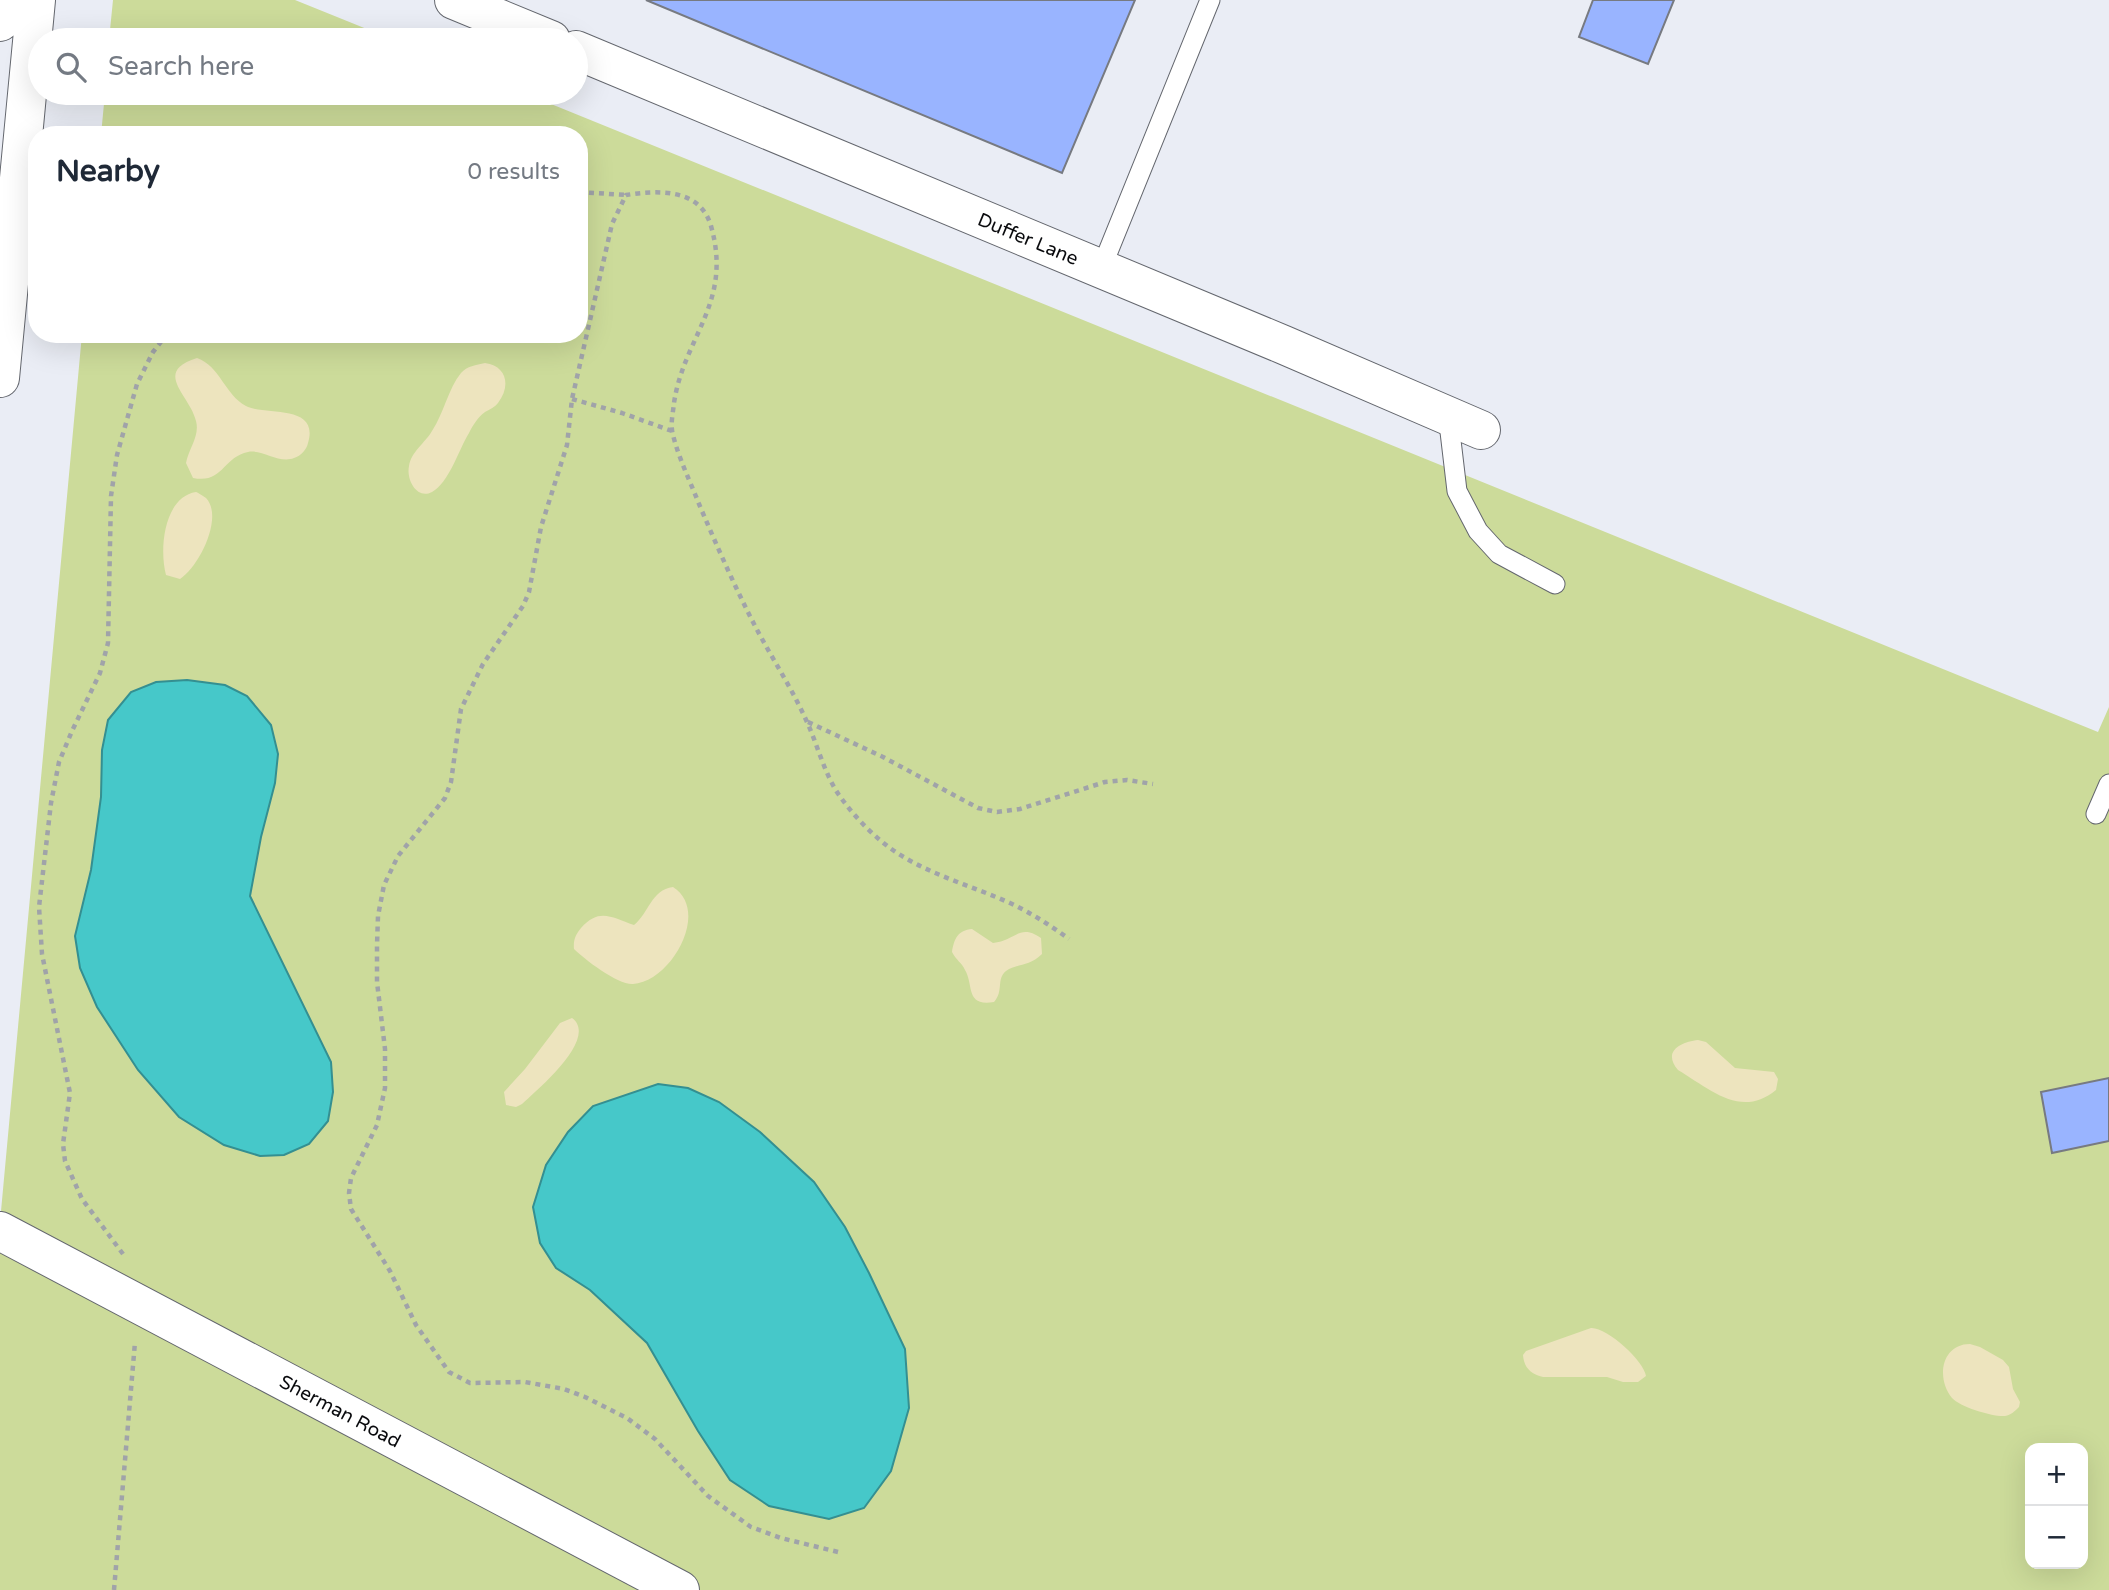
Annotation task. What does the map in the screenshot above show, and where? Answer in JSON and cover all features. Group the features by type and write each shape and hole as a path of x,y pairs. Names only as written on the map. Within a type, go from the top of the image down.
{"street":[{"path":"0,22 6,0"},
{"path":"33,28 36,0"},
{"path":"454,0 522,28"},
{"name":"Duffer Lane","path":"588,55 1464,423"},
{"path":"0,378 2,311 28,73"},
{"name":"Sherman Road","path":"0,1231 680,1590"}],"lane":[{"path":"1101,269 1210,0"},
{"path":"1464,423 1457,491 1478,531 1499,554 1555,584"},
{"path":"2096,814 2109,785"}],"path":[{"path":"588,193 626,195 660,191 688,198 708,217 718,254 713,295 677,386 672,431 680,459 706,522 748,613 807,722 837,791 870,831 909,860 1010,903 1044,921 1069,939"},
{"path":"588,329 612,224 626,195"},
{"path":"123,1251 82,1199 65,1161 63,1144 70,1093 42,954 39,907 51,803 60,762 100,673 108,643 111,496 117,455 137,384 160,343"},
{"path":"585,343 572,399 567,445 541,527 529,592 523,606 483,664 461,709 451,782 444,798 398,856 384,885 378,916 377,982 385,1049 385,1088 377,1125 351,1178 351,1209 390,1271 416,1325 449,1372 470,1383 525,1382 564,1389 585,1397 627,1418 655,1439 708,1496 751,1527 780,1538 838,1552"},
{"path":"572,399 672,431"},
{"path":"807,722 883,757 978,808 997,813 1020,809 1105,782 1127,780 1153,784"},
{"path":"114,1590 135,1342"}],"green space":[{"path":"113,0 295,0 364,28 110,28"},
{"path":"104,105 554,105 2098,732 2109,707 2109,1590 0,1590 0,1222 81,343 588,343 588,126 102,126"}],"sand":[{"path":"197,358 211,367 233,395 246,406 288,413 306,422 310,430 303,452 288,459 248,452 233,459 211,477 193,478 186,463 197,426 175,377 177,370"},
{"path":"485,363 498,368 505,378 502,397 476,421 438,488 427,494 417,491 409,477 412,456 436,424 461,373 469,367"},
{"path":"196,492 206,498 211,506 211,529 195,564 180,579 166,575 163,552 166,526 177,503"},
{"path":"673,887 684,898 688,912 687,928 682,944 672,959 661,971 647,980 633,984 619,980 593,965 574,949 576,935 594,918 613,917 634,925 655,897"},
{"path":"972,929 993,943 1022,932 1041,938 1042,954 1033,961 1003,974 999,994 994,1002 985,1003 974,998 968,976 952,952 958,936 963,931"},
{"path":"572,1018 578,1027 578,1038 563,1063 522,1104 516,1107 506,1105 504,1092 560,1023"},
{"path":"1698,1040 1706,1042 1735,1068 1774,1072 1778,1079 1776,1090 1750,1102 1738,1101 1714,1092 1678,1070 1672,1058 1673,1053 1680,1045"},
{"path":"1591,1328 1606,1333 1624,1346 1639,1362 1646,1376 1638,1382 1623,1382 1607,1377 1543,1377 1527,1367 1523,1355 1526,1351"},
{"path":"1970,1344 2003,1360 2009,1367 2013,1389 2020,1402 2019,1407 2011,1414 2000,1416 1969,1408 1952,1398 1947,1390 1943,1373 1947,1356 1960,1346"}],"water":[{"path":"187,680 225,685 247,696 271,725 278,754 275,783 250,896 331,1062 333,1092 328,1121 309,1144 284,1155 260,1156 224,1145 179,1117 138,1070 97,1007 80,968 75,936 91,870 101,797 102,750 108,720 131,692 156,682"},
{"path":"658,1084 688,1088 719,1102 760,1132 814,1182 845,1227 869,1273 905,1349 909,1408 891,1471 864,1508 829,1519 769,1506 730,1480 647,1343 590,1290 556,1268 540,1243 533,1207 546,1165 568,1132 593,1106"}],"building":[{"path":"646,0 1135,0 1062,173"},
{"path":"1593,0 1674,0 1648,64 1579,37"},
{"path":"2109,1078 2109,1141 2052,1153 2041,1092"}]}
